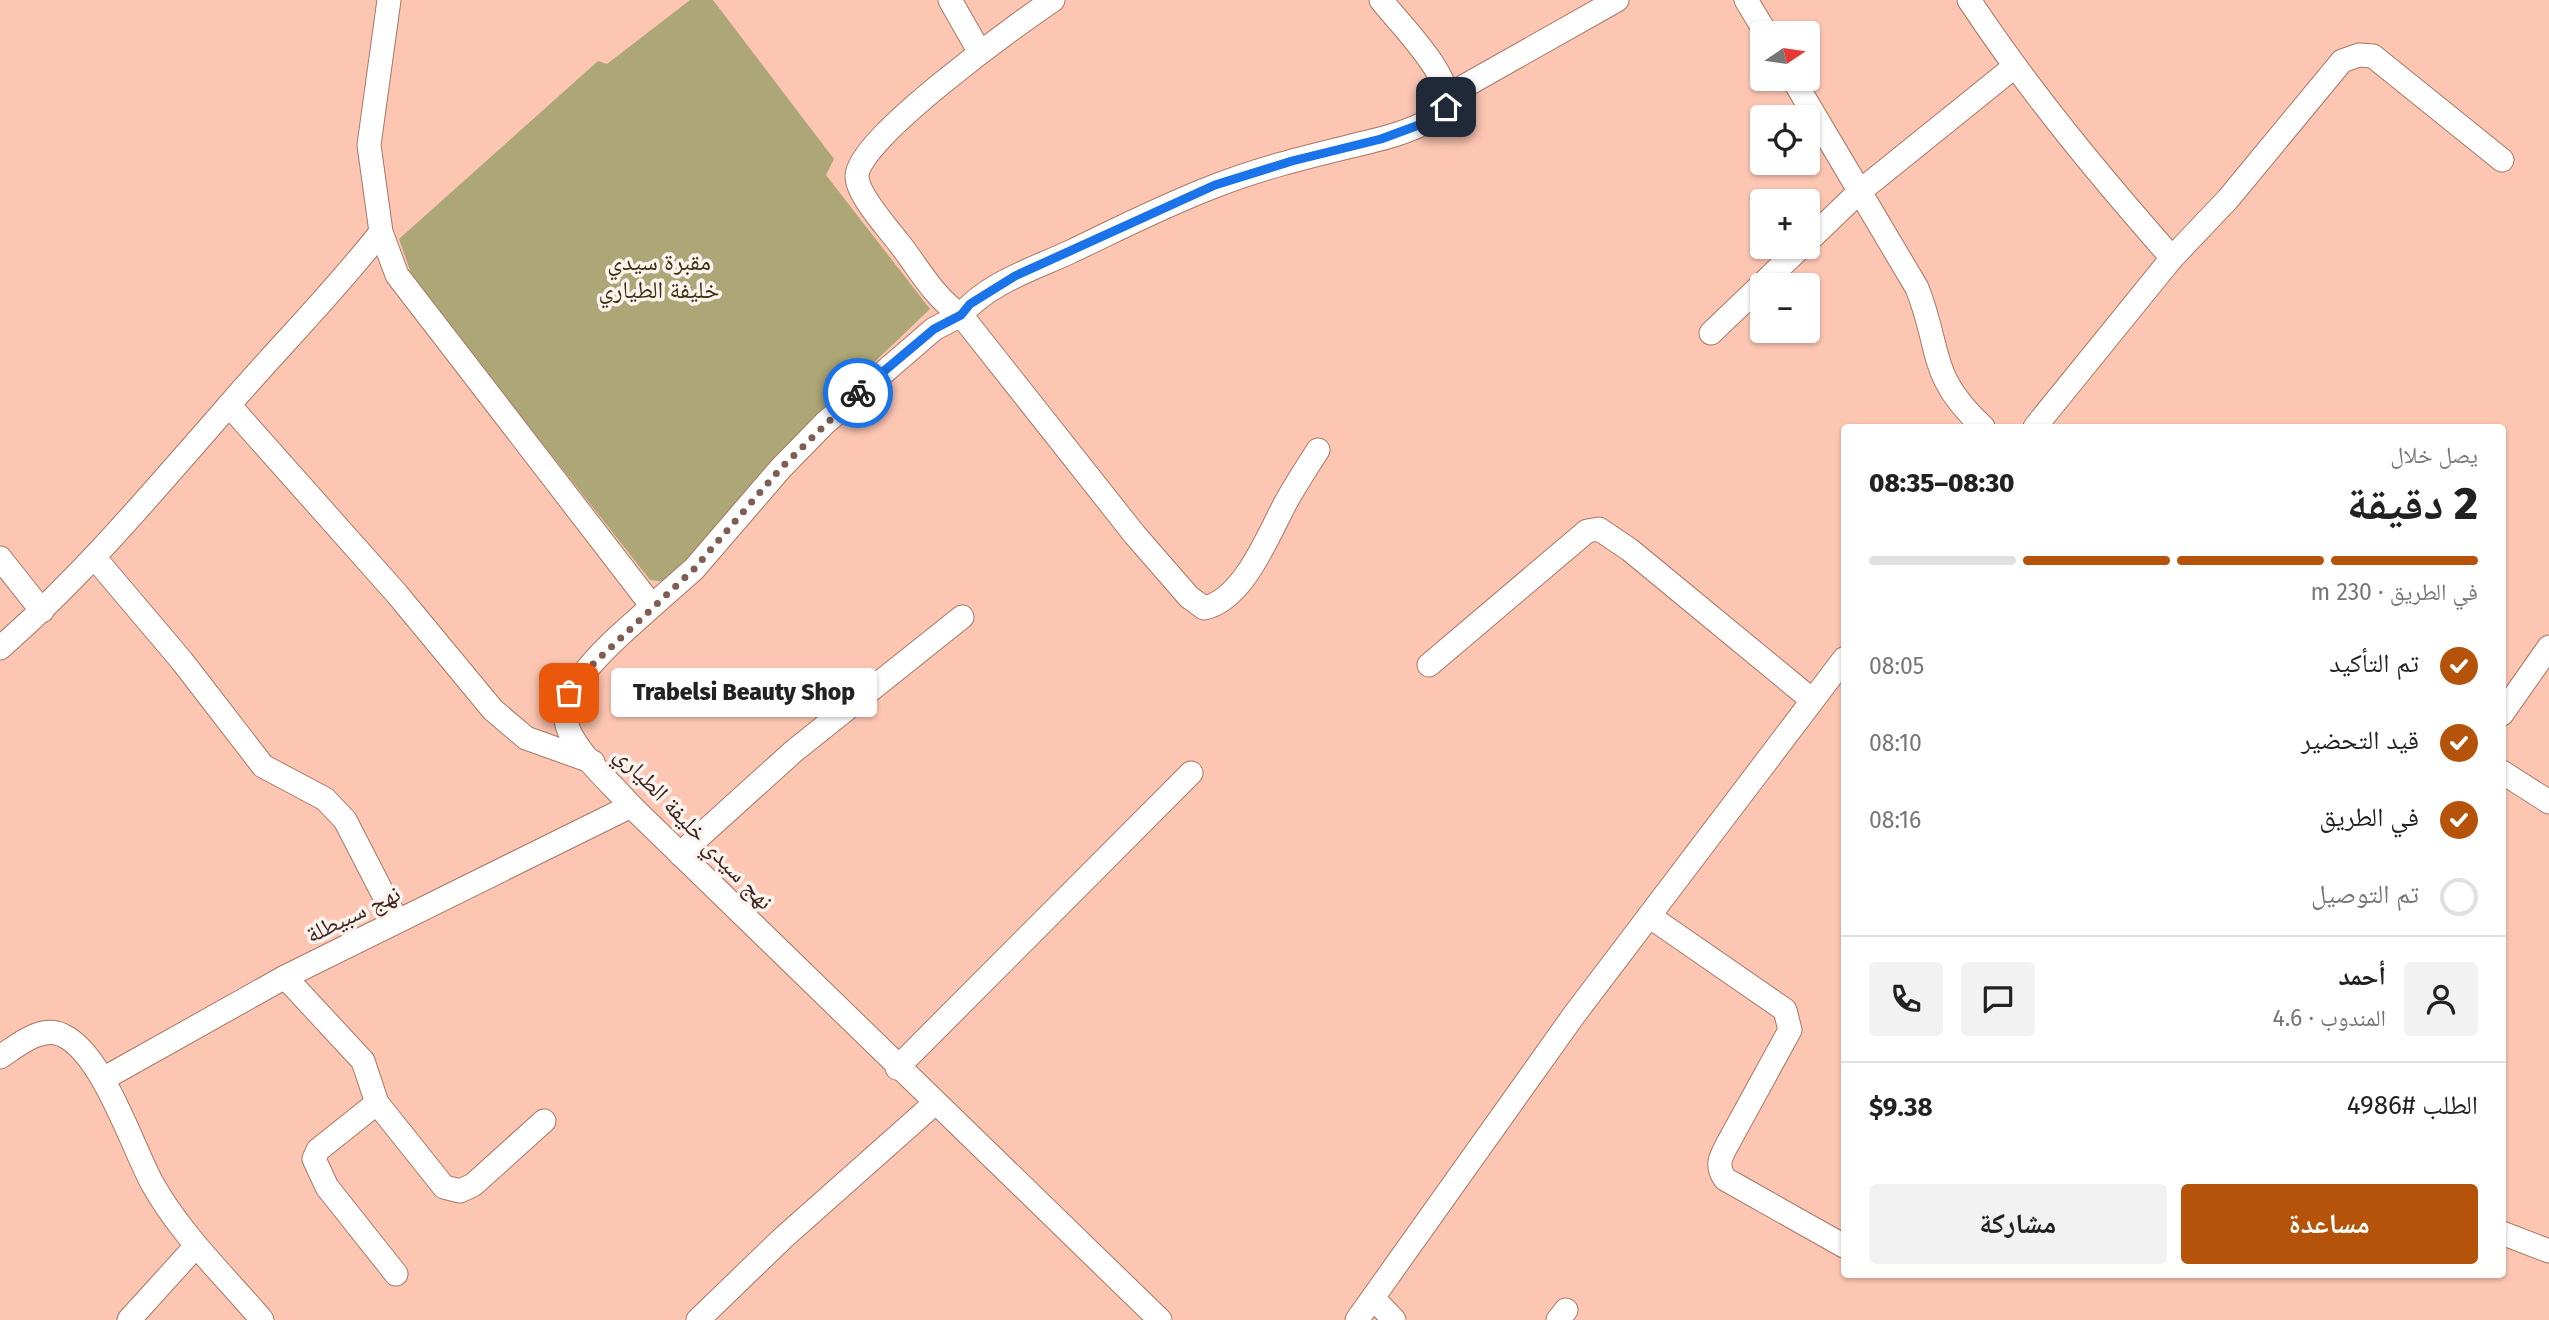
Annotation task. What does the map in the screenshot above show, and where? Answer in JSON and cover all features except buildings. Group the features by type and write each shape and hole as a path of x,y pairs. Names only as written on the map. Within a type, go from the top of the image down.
{"street":[{"path":"389,0 369,145 381,232 397,275 421,310 652,606"},
{"path":"950,0 979,51"},
{"path":"1053,0 979,51 867,153 859,165 857,178 872,207 936,292 961,315 1135,535 1189,597 1205,608 1215,604 1253,566 1318,450"},
{"path":"1381,0 1442,79 1447,96 1617,0"},
{"path":"1746,0 1759,21"},
{"path":"1969,0 2014,67 2074,146 2172,258"},
{"path":"2043,424 2172,258 2228,200 2334,67 2351,57 2373,56 2502,160"},
{"path":"1820,229 1859,192 2014,67"},
{"path":"1800,91 1917,288 1936,359 1950,392 1980,424"},
{"name":"نهج سيدي خليفة الطياري","path":"1160,1320 897,1068 631,806 571,735 565,720 569,693 590,667 694,569 781,468 825,423 934,329 961,315 970,304 1015,276 1215,185 1292,161 1381,139 1427,122 1446,107 1447,96"},
{"path":"0,648 42,611 94,557 337,287 381,232"},
{"path":"1711,332 1788,259"},
{"path":"229,405 397,594 493,710 526,738 593,762"},
{"path":"1429,665 1587,531 1599,529 1630,550 1812,700"},
{"path":"94,557 182,661 263,766 325,799 345,820 397,921"},
{"path":"0,558 42,611"},
{"path":"680,854 794,751 962,617"},
{"path":"2506,709 2549,647"},
{"path":"1357,1320 1574,1015 1841,663"},
{"path":"897,1068 1191,773"},
{"path":"2506,775 2549,802"},
{"name":"نهج سبيطلة","path":"103,1079 285,977 631,806"},
{"path":"1649,916 1785,1010 1790,1030 1718,1162 1720,1171 1725,1179 1841,1244"},
{"path":"285,977 363,1061 377,1103 444,1187 454,1191 473,1185 544,1121"},
{"path":"0,1057 41,1033 61,1034 71,1040 103,1079 153,1184 195,1246 262,1320"},
{"path":"377,1103 317,1150 314,1159 327,1187 396,1274"},
{"path":"698,1320 783,1238 935,1103"},
{"path":"2506,1235 2549,1251"},
{"path":"129,1320 195,1246"},
{"path":"1373,1298 1394,1320"}],"green space":[{"name":"مقبرة سيدي خليفة الطياري","path":"690,0 713,0 834,159 826,175 930,309 797,436 666,582 650,580 413,279 399,239 598,61 607,64"}],"way so far":[{"path":"569,693 590,667 694,569 781,468 858,393"}],"place":[{"name":"Trabelsi Beauty Shop","path":"569,693"}],"route":[{"path":"858,393 934,329 961,315 970,304 1015,276 1215,185 1292,161 1381,139 1427,122 1438,116 1446,107"}]}
